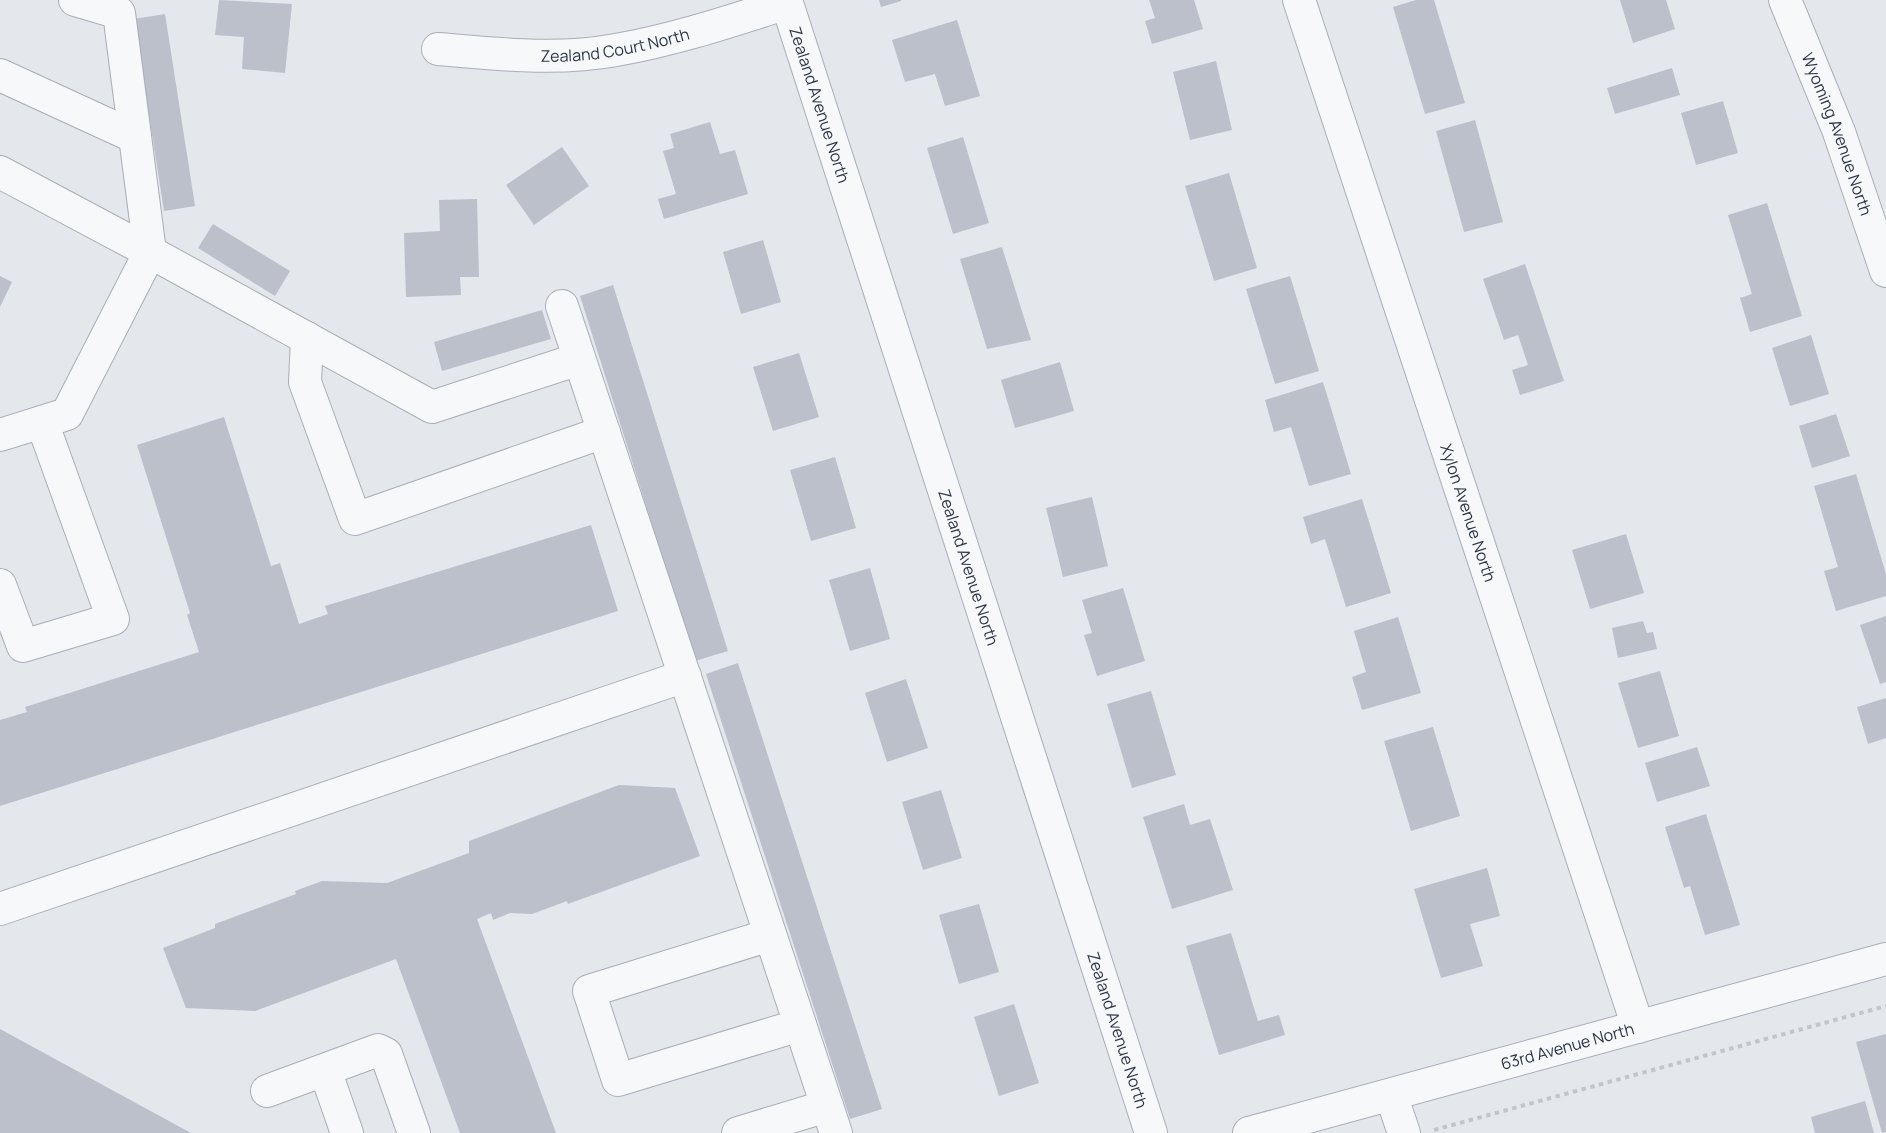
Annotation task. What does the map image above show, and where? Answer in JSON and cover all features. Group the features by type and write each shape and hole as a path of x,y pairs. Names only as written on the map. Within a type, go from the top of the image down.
{"street":[{"path":"0,435 67,414 150,252 119,13 75,0"},
{"name":"Xylon Avenue North","path":"1299,0 1638,1027"},
{"name":"Wyoming Avenue North","path":"1785,0 1839,132 1886,271"},
{"name":"Zealand Court North","path":"438,50 537,57 614,51 689,33 787,2"},
{"name":"Zealand Avenue North","path":"787,2 1151,1133"},
{"path":"0,75 135,137"},
{"path":"0,172 432,407 579,359"},
{"path":"562,306 832,1120 738,1133"},
{"path":"308,338 305,382 355,519 604,432"},
{"path":"0,585 23,646 113,619 42,422"},
{"path":"0,909 91,880 685,676"},
{"path":"770,935 589,991 618,1080 800,1025"},
{"name":"63rd Avenue North","path":"1249,1133 1886,959"},
{"path":"267,1091 378,1050 386,1054 414,1133"},
{"path":"325,1070 347,1133"},
{"path":"1390,1095 1404,1133"}],"path":[{"path":"1425,1133 1886,1006"}],"building":[{"path":"219,0 292,4 285,73 242,69 244,37 215,35"},
{"path":"879,0 901,0 901,1 881,7"},
{"path":"1149,0 1194,0 1203,29 1152,44 1145,21 1155,18"},
{"path":"1416,0 1434,0 1465,103 1425,114 1393,7"},
{"path":"1620,0 1666,0 1675,29 1633,43"},
{"path":"165,14 195,206 164,211 134,19"},
{"path":"957,20 980,96 945,106 935,74 905,82 892,40"},
{"path":"1216,61 1232,130 1190,140 1173,72"},
{"path":"1672,68 1680,95 1615,114 1607,88"},
{"path":"1723,101 1738,153 1696,165 1681,113"},
{"path":"1475,120 1503,222 1464,232 1436,131"},
{"path":"710,122 720,154 735,150 748,194 664,219 658,199 676,194 663,151 674,148 670,134"},
{"path":"963,137 989,223 953,234 927,148"},
{"path":"562,147 589,186 534,225 506,185"},
{"path":"1229,173 1257,268 1214,281 1185,186"},
{"path":"477,199 479,277 460,277 461,295 406,297 404,233 440,231 439,200"},
{"path":"1767,203 1802,316 1750,332 1740,298 1752,294 1728,215"},
{"path":"213,224 290,271 275,296 198,248"},
{"path":"763,240 781,302 741,314 723,252"},
{"path":"1002,247 1031,340 987,349 960,259"},
{"path":"1525,264 1564,381 1520,395 1512,370 1528,365 1518,335 1504,340 1483,279"},
{"path":"0,276 12,282 0,307"},
{"path":"1290,276 1319,371 1275,384 1246,289"},
{"path":"613,285 728,651 695,661 580,296"},
{"path":"542,310 551,339 442,371 434,342"},
{"path":"1811,335 1829,394 1790,406 1772,348"},
{"path":"799,353 819,417 773,431 753,367"},
{"path":"1060,362 1074,411 1015,428 1001,380"},
{"path":"1323,382 1351,474 1309,486 1291,427 1274,432 1265,400"},
{"path":"1836,414 1850,456 1812,468 1799,426"},
{"path":"224,417 271,566 280,563 299,624 328,614 325,606 591,525 618,611 0,806 0,720 27,712 25,707 199,652 187,615 190,613 137,445"},
{"path":"835,457 856,528 811,541 790,470"},
{"path":"1856,474 1886,574 1886,596 1836,611 1824,571 1838,567 1814,486"},
{"path":"1092,497 1108,566 1063,577 1046,508"},
{"path":"1362,499 1391,593 1346,607 1325,539 1311,544 1303,517"},
{"path":"1626,534 1644,593 1590,609 1572,550"},
{"path":"870,568 890,639 850,651 829,580"},
{"path":"1123,588 1145,661 1097,676 1084,635 1092,633 1082,600"},
{"path":"1886,616 1886,682 1880,684 1860,625"},
{"path":"1398,617 1421,693 1362,710 1352,677 1366,672 1354,631"},
{"path":"1643,621 1647,633 1653,632 1657,649 1618,658 1612,628"},
{"path":"738,663 882,1109 850,1119 706,674"},
{"path":"1660,671 1679,736 1638,748 1618,683"},
{"path":"906,679 928,748 887,762 865,693"},
{"path":"1151,691 1176,775 1132,788 1107,704"},
{"path":"1886,698 1886,738 1868,744 1857,707"},
{"path":"1433,727 1460,816 1411,831 1384,741"},
{"path":"1697,747 1710,786 1657,802 1645,763"},
{"path":"619,785 675,788 700,856 568,904 567,901 532,914 510,913 493,920 491,913 477,919 556,1133 460,1133 396,959 255,1011 186,1008 163,948 215,928 215,924 296,894 295,891 322,881 387,883 469,853 469,841"},
{"path":"941,790 962,858 923,870 902,802"},
{"path":"1184,804 1190,825 1210,819 1233,890 1172,909 1143,817"},
{"path":"1706,814 1740,925 1705,935 1690,886 1684,888 1665,827"},
{"path":"1487,868 1500,916 1470,924 1483,966 1441,978 1414,889"},
{"path":"979,904 999,972 959,984 939,915"},
{"path":"1231,933 1258,1021 1279,1015 1285,1035 1219,1055 1186,946"},
{"path":"1014,1004 1039,1083 999,1096 974,1017"},
{"path":"0,1029 191,1133 0,1133"},
{"path":"1886,1034 1886,1132 1882,1133 1856,1042"},
{"path":"1865,1101 1874,1133 1815,1133 1811,1117"}]}
